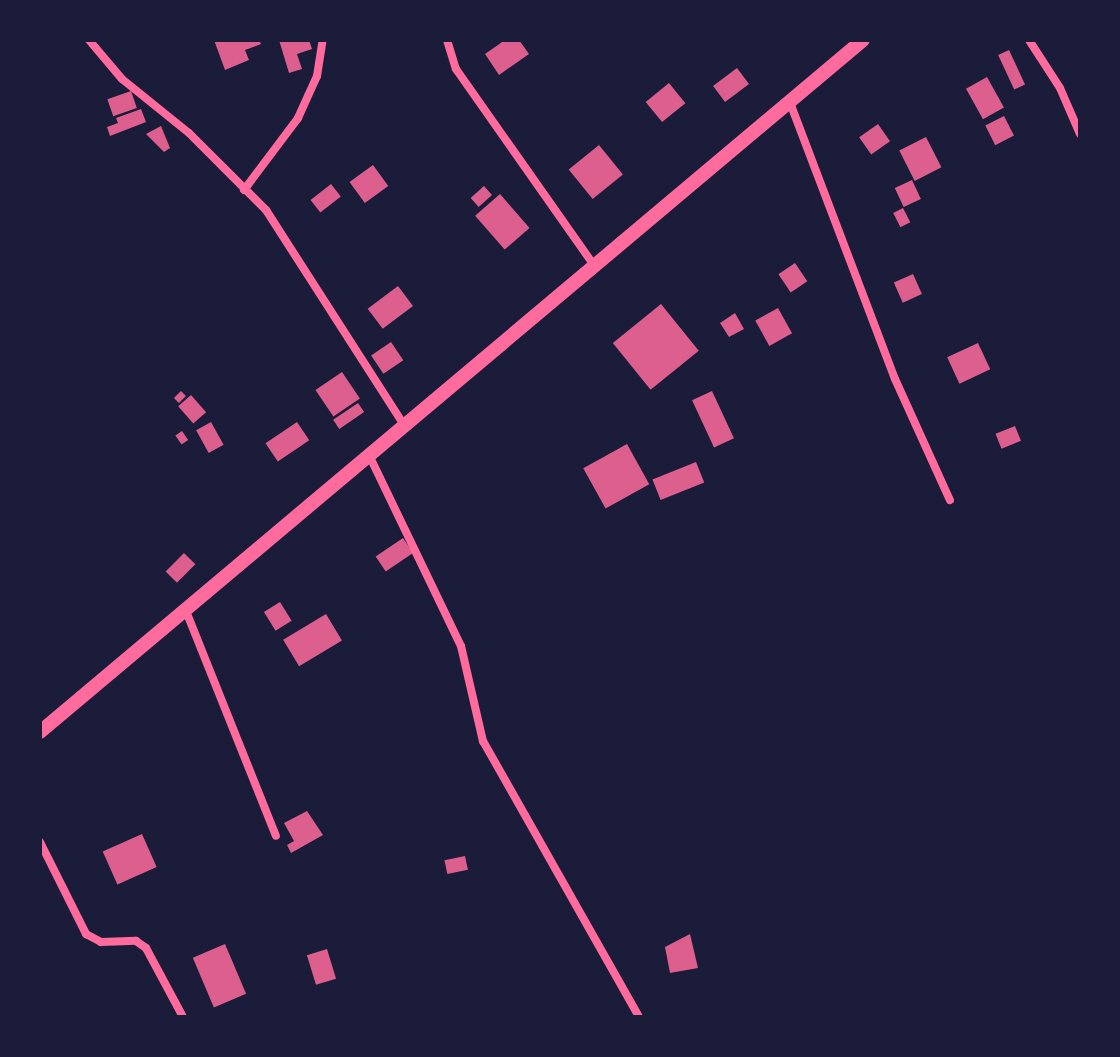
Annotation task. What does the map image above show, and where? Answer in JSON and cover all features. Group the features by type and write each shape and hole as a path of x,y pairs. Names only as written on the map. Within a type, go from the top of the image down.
{"street":[{"path":"89,40 122,79 189,133 266,210 404,425"},
{"path":"244,190 298,118 317,76 323,40"},
{"path":"447,40 456,69 593,264"},
{"path":"41,729 186,611 788,99 863,40"},
{"path":"1029,40 1060,88 1080,134"},
{"path":"788,99 895,379 950,500"},
{"path":"369,454 461,646 483,741 639,1017"},
{"path":"186,611 276,836"},
{"path":"40,842 86,934 101,942 136,941 146,948 183,1017"}],"building":[{"path":"214,40 259,40 261,44 245,50 249,60 225,70"},
{"path":"279,40 309,40 312,49 297,54 302,69 289,73"},
{"path":"505,40 519,40 529,54 499,75 485,54"},
{"path":"1009,50 1025,84 1014,90 998,55"},
{"path":"737,68 749,84 725,102 713,86"},
{"path":"987,77 1004,108 983,119 966,89"},
{"path":"669,83 685,103 662,122 646,102"},
{"path":"131,91 137,108 113,116 107,99"},
{"path":"141,109 146,122 110,136 107,127 118,123 116,118"},
{"path":"1004,116 1014,136 995,145 985,126"},
{"path":"878,124 890,141 871,154 859,137"},
{"path":"161,126 170,148 164,152 146,134"},
{"path":"926,137 941,167 915,181 899,151"},
{"path":"599,145 623,175 593,199 569,170"},
{"path":"373,165 388,186 365,203 350,182"},
{"path":"912,180 921,199 904,207 895,188"},
{"path":"331,184 341,197 320,213 311,200"},
{"path":"484,186 492,195 479,207 471,198"},
{"path":"500,194 530,228 505,250 475,216"},
{"path":"903,208 910,222 900,227 893,213"},
{"path":"795,263 807,281 791,292 778,274"},
{"path":"913,274 922,294 903,303 894,283"},
{"path":"398,286 413,306 383,329 368,309"},
{"path":"661,304 699,351 651,390 613,343"},
{"path":"778,308 792,333 769,346 755,321"},
{"path":"735,313 744,329 729,337 720,323"},
{"path":"391,342 403,360 383,374 371,355"},
{"path":"978,343 990,369 959,384 947,357"},
{"path":"342,372 360,399 333,416 315,390"},
{"path":"181,391 186,396 179,403 174,398"},
{"path":"712,391 734,438 714,447 692,400"},
{"path":"191,395 206,412 193,424 178,406"},
{"path":"358,403 364,412 339,429 333,420"},
{"path":"211,422 224,445 209,453 196,430"},
{"path":"297,422 309,440 278,461 265,443"},
{"path":"1015,426 1021,441 1002,449 996,434"},
{"path":"182,431 188,440 182,445 175,435"},
{"path":"627,444 649,484 606,508 583,468"},
{"path":"696,462 704,482 661,500 652,480"},
{"path":"403,538 413,553 386,571 376,556"},
{"path":"184,553 195,564 177,583 166,571"},
{"path":"280,602 292,621 276,631 264,612"},
{"path":"326,614 342,641 299,666 283,640"},
{"path":"307,811 323,835 291,853 287,845 294,841 284,823"},
{"path":"142,834 157,867 117,884 103,851"},
{"path":"465,856 468,870 447,874 444,860"},
{"path":"690,934 698,968 670,973 665,947"},
{"path":"225,944 246,994 214,1007 193,958"},
{"path":"327,949 336,979 316,985 307,955"}]}
